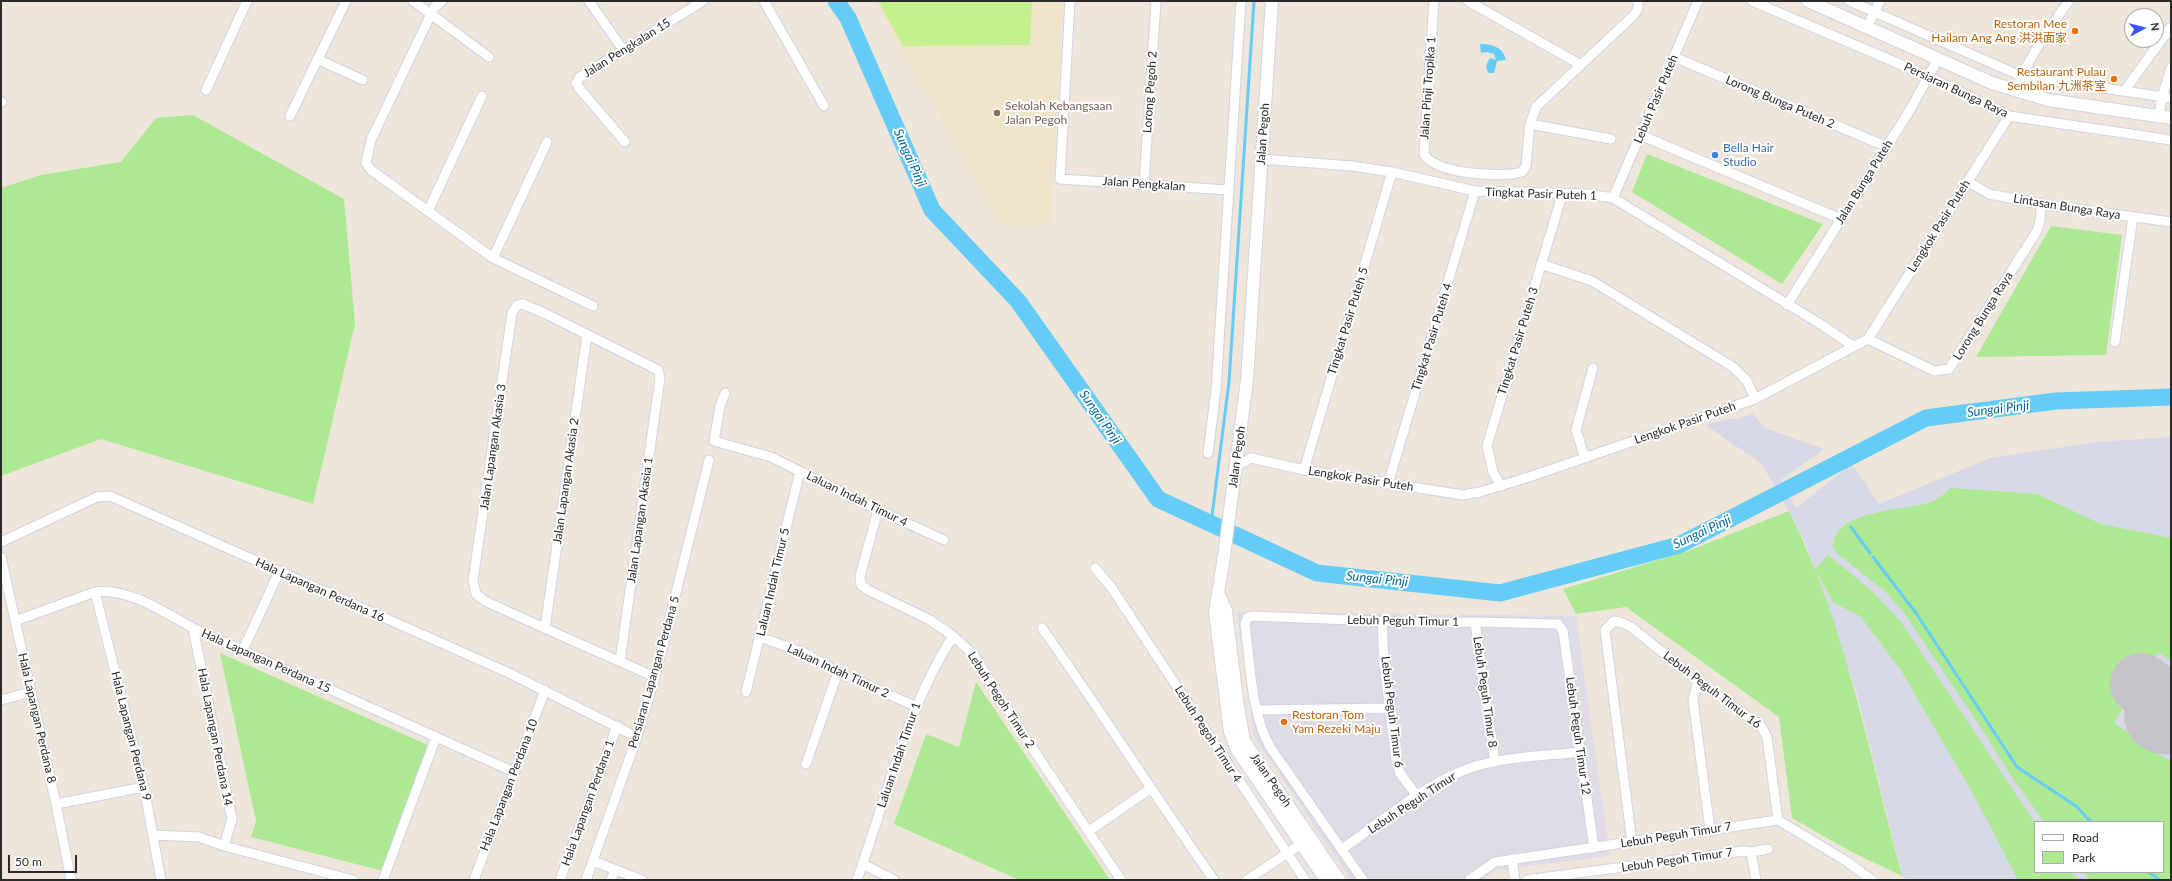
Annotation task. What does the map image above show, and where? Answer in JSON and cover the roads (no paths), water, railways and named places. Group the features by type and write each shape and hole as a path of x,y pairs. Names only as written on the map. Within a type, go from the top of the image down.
{"street":[{"path":"206,90 247,1"},
{"path":"290,116 346,1"},
{"path":"413,1 489,57"},
{"path":"442,1 434,8 371,140 366,163 371,170 493,258 593,306"},
{"path":"589,1 623,50"},
{"name":"Jalan Pengkalan 15","path":"625,142 576,83 580,77 703,1"},
{"path":"764,1 824,106"},
{"name":"Jalan Pengkalan","path":"1070,1 1060,179 1228,190"},
{"name":"Lorong Pegoh 2","path":"1144,184 1156,1"},
{"path":"1208,453 1216,389 1241,1"},
{"name":"Jalan Pegoh","path":"1272,1 1247,380 1219,595 1226,611 1237,700 1244,741 1339,880"},
{"name":"Jalan Pinji Tropika 1","path":"1434,1 1424,154 1427,159 1441,166 1485,175 1514,174 1522,172 1526,166 1530,124"},
{"path":"1468,1 1581,65"},
{"path":"1611,139 1530,124 1536,107 1633,16 1638,9 1638,1"},
{"name":"Lebuh Pasir Puteh","path":"1613,198 1698,1"},
{"name":"Persiaran Bunga Raya","path":"1752,1 1930,77 2009,116 2171,140"},
{"name":"Persiaran Bunga Raya","path":"1808,1 1992,83 2015,91 2048,100 2165,117"},
{"path":"1849,1 1873,13 2021,76 2125,90 2166,98"},
{"path":"1867,27 1880,1"},
{"path":"2015,91 2021,76 2065,2"},
{"path":"2125,90 2171,27"},
{"name":"Lorong Bunga Puteh 2","path":"1674,57 1885,146"},
{"path":"317,59 363,80"},
{"name":"Jalan Bunga Puteh","path":"1787,305 1866,182 1885,146 1930,77 1938,59"},
{"path":"2165,117 2166,98 2171,68"},
{"path":"428,211 482,96"},
{"name":"Lengkok Pasir Puteh","path":"1251,458 1304,470 1463,495 1501,486 1755,399 1868,339 2009,116"},
{"path":"1640,135 1841,219"},
{"path":"493,258 547,142"},
{"name":"Tingkat Pasir Puteh 1","path":"1261,159 1352,166 1392,172 1475,191 1562,195 1588,194 1613,198 1853,346"},
{"name":"Tingkat Pasir Puteh 5","path":"1304,470 1392,172"},
{"name":"Lintasan Bunga Raya","path":"1967,182 1989,194 2040,204 2171,222"},
{"name":"Tingkat Pasir Puteh 4","path":"1388,484 1475,191"},
{"name":"Tingkat Pasir Puteh 3","path":"1501,486 1494,472 1487,446 1562,195"},
{"name":"Lorong Bunga Raya","path":"1868,339 1934,371 1949,369 2037,231 2040,221 2040,204"},
{"path":"2115,342 2133,217"},
{"path":"1541,264 1592,281 1733,367 1747,381 1755,399"},
{"name":"Jalan Lapangan Akasia 3","path":"545,628 485,601 476,594 473,580 512,313 517,305 523,304 587,335"},
{"name":"Jalan Lapangan Akasia 1","path":"587,335 658,370 660,378 620,661"},
{"name":"Jalan Lapangan Akasia 2","path":"545,628 587,335"},
{"path":"1585,458 1576,430 1593,368"},
{"name":"Laluan Indah Timur 4","path":"725,393 720,406 714,441 771,457 878,510 944,540"},
{"path":"1235,469 1251,458 1239,442"},
{"name":"Persiaran Lapangan Perdana 5","path":"586,880 637,737 655,677 709,460"},
{"name":"Laluan Indah Timur 5","path":"746,692 800,471"},
{"name":"Hala Lapangan Perdana 16","path":"1,542 97,497 110,496 545,690 637,737"},
{"name":"Lebuh Pegoh Timur 2","path":"878,510 860,576 861,585 868,590 930,620 953,636 973,654 1029,743 1121,880"},
{"name":"Hala Lapangan Perdana 8","path":"1,557 56,804 71,880"},
{"name":"Lebuh Pegoh Timur 4","path":"1095,568 1111,587 1305,880"},
{"path":"243,650 279,572"},
{"name":"Hala Lapangan Perdana 15","path":"15,621 95,592 108,590 145,603 193,628 514,772"},
{"name":"Hala Lapangan Perdana 9","path":"95,592 144,787 154,835 161,880"},
{"path":"1219,595 1215,612 1230,732 1236,748 1326,880"},
{"name":"Lebuh Peguh Timur 1","path":"1257,710 1244,624 1247,618 1252,616 1382,621 1558,624"},
{"name":"Lebuh Peguh Timur 6","path":"1382,621 1390,708 1400,773 1417,796"},
{"name":"Lebuh Peguh Timur 16","path":"1632,843 1605,630 1614,621 1622,622 1631,627 1698,681 1762,726 1767,737 1778,820"},
{"name":"Lebuh Peguh Timur 8","path":"1475,622 1495,762"},
{"name":"Lebuh Peguh Timur 12","path":"1558,624 1563,631 1594,848"},
{"name":"Hala Lapangan Perdana 14","path":"193,628 232,819 224,846"},
{"path":"545,628 655,677"},
{"path":"1042,628 1095,702 1150,789 1214,880"},
{"name":"Laluan Indah Timur 1","path":"857,880 915,706 939,658 953,636"},
{"name":"Laluan Indah Timur 2","path":"760,637 804,653 838,672 915,706"},
{"path":"806,764 838,672"},
{"path":"1698,681 1693,700 1710,830"},
{"name":"Hala Lapangan Perdana 10","path":"474,880 545,690"},
{"path":"1,700 31,692"},
{"path":"1363,880 1270,747 1262,732 1257,710 1390,708"},
{"name":"Hala Lapangan Perdana 1","path":"560,880 617,726"},
{"path":"383,880 436,737"},
{"name":"Lebuh Peguh Timur","path":"1342,849 1417,796 1460,771 1495,762 1580,752"},
{"path":"56,804 144,787"},
{"path":"1089,831 1150,789"},
{"path":"1294,813 1301,831 1301,844"},
{"path":"1778,820 1846,861 1872,880"},
{"name":"Lebuh Peguh Timur 7","path":"1469,880 1495,862 1632,843 1778,820"},
{"path":"154,835 199,837 224,846 353,880"},
{"path":"1247,880 1301,844 1311,847 1324,857"},
{"name":"Lebuh Pegoh Timur 7","path":"1527,880 1768,849"},
{"path":"1751,852 1756,880"},
{"path":"1512,859 1515,880"},
{"path":"593,861 642,880"},
{"path":"863,864 894,880"},
{"path":"611,880 615,870"}],"water":[{"path":"1480,44 1496,47 1500,49 1505,56 1506,60 1497,61 1494,73 1489,73 1486,66 1490,58 1496,60 1494,54 1487,52 1481,53"}],"waterway":[{"name":"Sungai Pinji","path":"836,1 848,18 932,210 1018,301 1158,499 1317,573 1500,593 1679,545 1926,418 2056,401 2171,397"},
{"path":"1211,524 1229,382 1254,1"},
{"path":"1851,527 1870,553"},
{"path":"1873,557 1916,613 2017,767 2076,806 2090,821"},
{"path":"2150,873 2160,880"}],"place":[{"name":"Restoran Mee Hailam Ang Ang 洪洪面家","path":"2075,31"},
{"name":"Restaurant Pulau Sembilan 九洲茶室","path":"2114,79"},
{"name":"Sekolah Kebangsaan Jalan Pegoh","path":"997,113"},
{"name":"Bella Hair Studio","path":"1715,155"},
{"name":"Restoran Tom Yam Rezeki Maju","path":"1284,722"}]}
